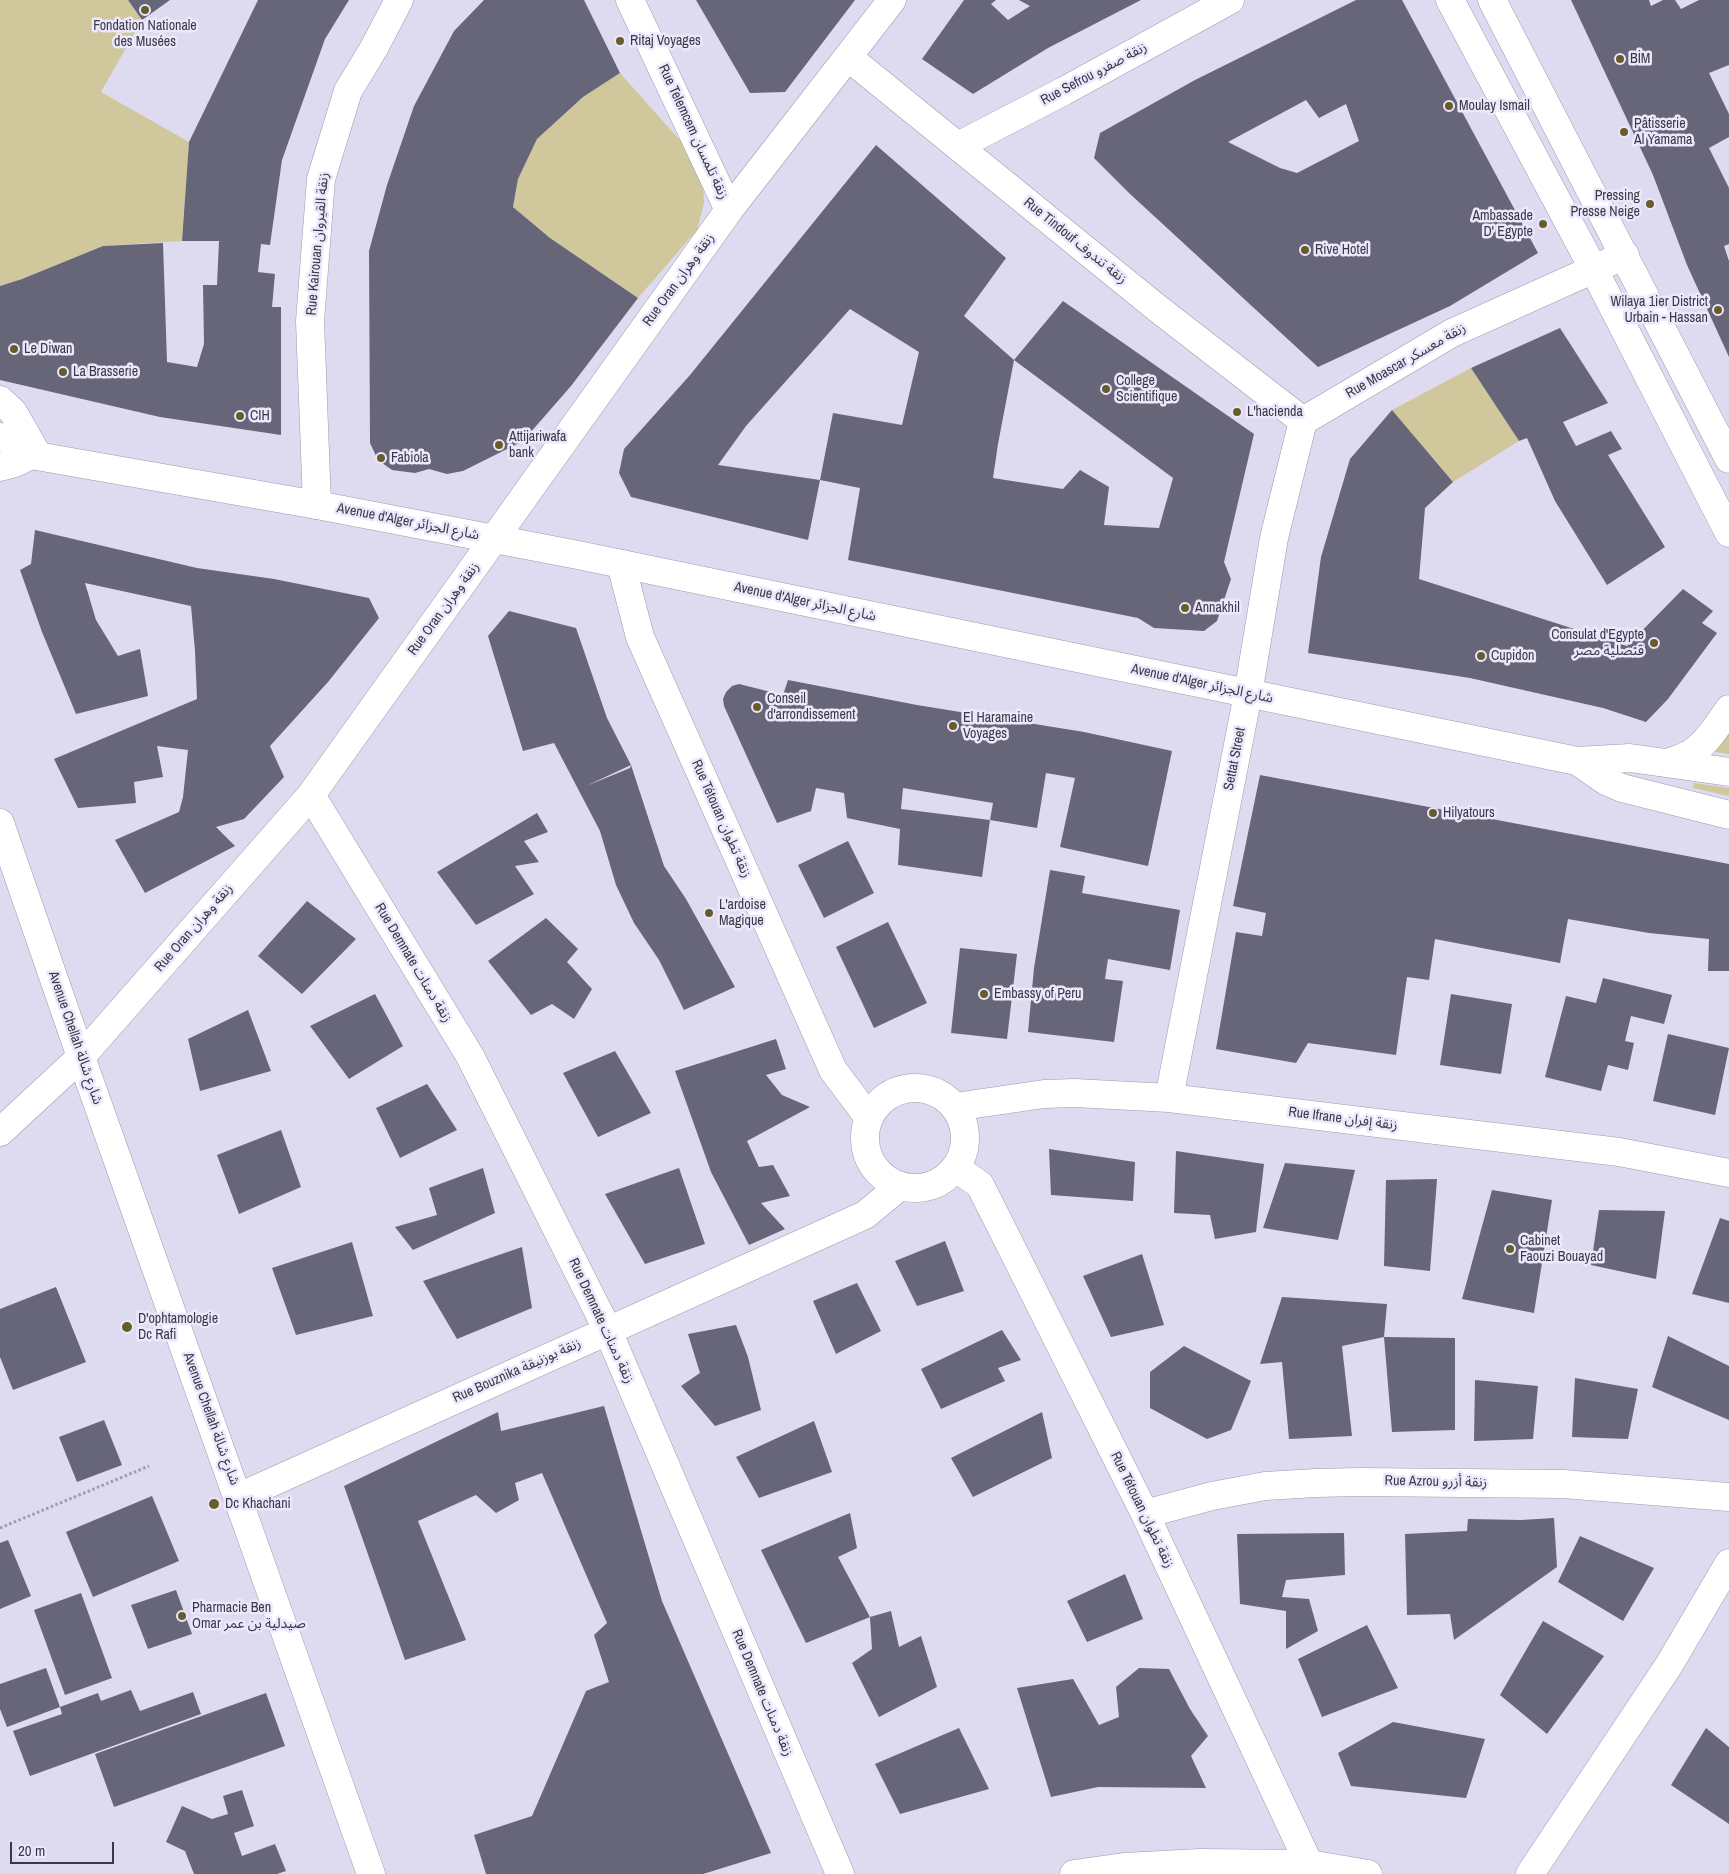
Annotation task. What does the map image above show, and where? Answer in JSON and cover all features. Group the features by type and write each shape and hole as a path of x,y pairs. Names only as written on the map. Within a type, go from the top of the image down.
{"street":[{"name":"Rue Kairouan زنقة القيروان","path":"317,505 310,321 321,178 348,91 374,48 399,0"},
{"name":"Rue Telemcem زنقة تلمسان","path":"630,0 729,210"},
{"name":"Rue Oran زنقة وهران","path":"0,1132 81,1057 310,795 729,210 892,0"},
{"name":"Rue Sefrou زنقة صفرو","path":"958,146 1064,91 1230,0"},
{"path":"1450,0 1594,270 1729,533"},
{"path":"1492,0 1625,255 1722,432 1729,459"},
{"name":"Rue Tindouf زنقة تندوف","path":"848,58 1157,308 1304,421"},
{"name":"Rue Moascar زنقة معسكر","path":"1304,421 1452,332 1625,255"},
{"path":"0,400 13,412 34,455 0,467"},
{"name":"Settat Street","path":"1169,1098 1248,694 1274,538 1304,421"},
{"path":"1684,446 1722,432"},
{"name":"Avenue d'Alger شارع الجزائر","path":"0,437 34,455 494,538 1577,761 1621,758 1729,772"},
{"name":"Rue Tétouan زنقة تطوان","path":"621,564 640,637 833,1070 869,1118"},
{"path":"1668,763 1690,754 1710,735 1729,710"},
{"name":"Avenue d'Alger شارع الجزائر","path":"1577,761 1606,781 1622,788 1729,815"},
{"name":"Rue Demnate زنقة دمنات","path":"310,795 470,1056 608,1331 840,1874"},
{"name":"Avenue Chellah شارع شالة","path":"0,823 81,1057 372,1874"},
{"path":"909,1088 926,1088 943,1095 955,1107 963,1121 966,1137 964,1153 956,1168 944,1180 929,1186 913,1189 887,1180 878,1172 870,1161 865,1148 864,1135 869,1118 878,1104 885,1098 892,1093 909,1088"},
{"name":"Rue Ifrane زنقة إفران","path":"955,1107 1044,1094 1075,1093 1169,1098 1619,1152 1729,1173"},
{"name":"Rue Tétouan زنقة تطوان","path":"956,1168 980,1185 1145,1514 1308,1864"},
{"name":"Rue Bouznika زنقة بوزنيقة","path":"239,1497 865,1216 900,1186"},
{"name":"Rue Azrou زنقة أزرو","path":"1145,1514 1265,1486 1316,1483 1563,1484 1729,1498"},
{"path":"1530,1874 1669,1665 1729,1562"},
{"path":"1074,1874 1124,1867 1200,1864 1308,1864 1368,1874"}],"path":[{"path":"0,1528 149,1466"}],"shaded area":[{"path":"0,0 128,0 142,20 101,92 189,142 182,241 103,246 0,286"},
{"path":"620,73 702,165 704,203 697,230 638,298 550,238 513,207 518,179 537,139 583,97"},
{"path":"1471,368 1519,441 1453,482 1392,410"},
{"path":"1729,733 1729,754 1715,752"},
{"path":"1694,783 1729,788 1729,796 1693,788"}],"building":[{"name":"Fondation Nationale des Musées","path":"128,0 170,0 142,20"},
{"path":"258,0 349,0 325,39 282,160 270,245 261,244 258,272 275,274 272,307 281,307 281,435 160,417 0,380 0,286 103,246 163,243 167,362 197,367 204,344 203,285 217,285 219,241 182,241 189,142"},
{"path":"484,0 584,0 620,73 583,97 537,139 518,179 513,207 550,238 638,298 571,386 523,441 463,471 447,474 429,469 415,473 392,470 378,460 370,443 369,251 387,185 414,106 454,31"},
{"path":"696,0 855,0 785,92 750,93"},
{"path":"964,0 996,0 991,4 1008,20 1030,6 1019,0 1141,0 1048,48 973,94 922,59"},
{"path":"1356,0 1402,0 1538,253 1450,306 1318,367 1129,193 1094,158 1100,133 1195,80","holes":["1306,100 1319,118 1346,104 1359,141 1297,173 1280,168 1228,142"]},
{"path":"1571,0 1649,0 1651,6 1663,0 1675,0 1681,9 1699,0 1729,0 1729,65 1709,73 1729,114 1729,137 1709,148 1729,188 1729,244 1724,246 1729,261 1729,357 1687,265 1653,175"},
{"path":"876,145 1006,258 964,316 1014,360 1063,301 1254,434 1224,562 1231,579 1217,621 1204,631 1154,628 1138,618 848,560 860,488 820,480 808,540 631,497 619,473 624,449 690,375","holes":["850,309 919,352 902,425 833,413 820,480 718,465 746,426","1014,360 1173,478 1159,528 1104,525 1109,487 1080,470 1063,489 993,478"]},
{"path":"1560,328 1608,403 1563,422 1576,446 1611,431 1622,449 1608,455 1665,547 1607,585 1555,501 1527,438 1519,441 1471,368"},
{"path":"1392,410 1453,482 1425,508 1419,579 1627,646 1683,589 1713,611 1702,623 1717,633 1668,699 1646,722 1603,708 1470,678 1308,653 1321,557 1350,459"},
{"path":"35,530 197,568 274,579 369,598 379,618 328,682 270,746 284,777 244,819 216,827 235,846 145,893 115,840 179,812 183,797 188,750 157,746 163,777 134,782 136,803 78,808 54,759 197,699 191,606 85,583 96,620 118,656 140,649 148,696 76,714 42,632 20,570 31,564"},
{"path":"509,611 576,628 607,718 631,765 664,866 686,899 735,987 684,1010 659,960 634,923 616,885 600,831 554,743 523,751 488,636","holes":["631,765 630,768 586,786"]},
{"path":"788,680 917,705 1084,732 1172,751 1148,866 1060,847 1075,778 1046,773 1037,828 990,820 982,877 898,865 900,829 847,818 844,793 816,788 811,811 777,823 724,706 723,699 726,692 732,686 739,684 783,695","holes":["903,788 993,803 990,820 901,809"]},
{"path":"1260,775 1729,864 1729,971 1708,971 1709,939 1649,933 1568,919 1560,963 1435,939 1429,980 1407,977 1396,1055 1308,1043 1296,1063 1216,1049 1236,932 1262,936 1266,913 1233,906"},
{"path":"537,813 548,832 524,841 539,862 515,866 534,894 476,925 437,872"},
{"path":"848,841 874,893 824,918 798,865"},
{"path":"1050,870 1085,876 1082,893 1180,910 1170,970 1108,959 1105,979 1123,981 1114,1042 1028,1032 1034,968"},
{"path":"307,901 356,939 302,994 258,956"},
{"path":"546,918 578,949 567,962 592,989 574,1019 552,1004 531,1015 488,961"},
{"path":"888,922 927,1003 874,1028 836,947"},
{"name":"Embassy of Peru","path":"960,948 1017,954 1007,1039 951,1033"},
{"path":"1603,978 1672,995 1664,1024 1631,1016 1625,1041 1634,1043 1628,1070 1608,1065 1601,1091 1545,1077 1566,996 1596,1003"},
{"path":"375,994 403,1046 349,1079 310,1026"},
{"path":"1451,994 1512,1004 1501,1074 1440,1065"},
{"path":"248,1010 271,1071 200,1091 188,1039"},
{"path":"1668,1034 1729,1048 1715,1115 1653,1101"},
{"path":"776,1039 786,1069 766,1075 782,1095 810,1107 747,1141 759,1167 773,1165 790,1196 761,1203 785,1229 749,1245 711,1172 675,1071"},
{"path":"615,1051 651,1113 598,1137 563,1073"},
{"path":"427,1084 457,1130 400,1158 376,1108"},
{"path":"281,1130 301,1187 239,1214 217,1155"},
{"path":"1049,1149 1135,1162 1133,1201 1051,1195"},
{"path":"1176,1151 1264,1164 1256,1232 1215,1239 1210,1215 1174,1213"},
{"path":"1285,1163 1355,1170 1338,1240 1263,1228"},
{"path":"483,1168 495,1213 413,1250 395,1227 437,1215 429,1188"},
{"path":"679,1168 705,1244 645,1264 605,1194"},
{"path":"1437,1179 1430,1271 1384,1266 1386,1180"},
{"name":"Cabinet Faouzi Bouayad","path":"1492,1190 1552,1200 1534,1313 1462,1299"},
{"path":"1599,1210 1665,1211 1656,1279 1591,1265"},
{"path":"1720,1218 1729,1221 1729,1303 1692,1294"},
{"path":"945,1241 964,1291 917,1306 895,1261"},
{"path":"352,1242 373,1316 296,1335 272,1268"},
{"path":"522,1247 532,1308 457,1339 423,1281"},
{"path":"1142,1254 1164,1325 1111,1337 1083,1276"},
{"path":"857,1283 881,1331 836,1354 813,1301"},
{"path":"56,1287 86,1362 13,1390 0,1357 0,1309"},
{"path":"1282,1297 1387,1304 1384,1337 1342,1346 1352,1436 1289,1439 1282,1362 1260,1364"},
{"path":"736,1325 748,1357 761,1410 715,1426 681,1386 700,1373 688,1334"},
{"path":"1002,1330 1021,1360 998,1368 1005,1381 941,1409 921,1369"},
{"path":"1668,1336 1729,1366 1729,1420 1652,1387"},
{"path":"1384,1337 1455,1338 1455,1430 1392,1432"},
{"path":"1184,1346 1251,1381 1231,1430 1207,1439 1150,1408 1150,1372"},
{"path":"1575,1378 1638,1389 1628,1439 1572,1437"},
{"path":"1475,1380 1538,1386 1533,1439 1474,1441"},
{"path":"604,1406 662,1601 771,1853 703,1874 486,1874 474,1835 532,1816 586,1691 609,1682 594,1635 607,1623 542,1473 515,1483 519,1500 496,1513 476,1495 418,1521 466,1640 405,1660 344,1486 498,1412 501,1431"},
{"path":"1042,1412 1052,1458 973,1497 951,1458"},
{"path":"104,1420 122,1465 77,1482 59,1437"},
{"path":"814,1421 832,1472 759,1498 736,1457"},
{"path":"152,1496 179,1561 93,1597 66,1532"},
{"path":"850,1513 857,1548 838,1557 870,1617 806,1643 761,1550"},
{"path":"1554,1518 1557,1567 1454,1640 1450,1614 1407,1615 1405,1534 1467,1531 1468,1519 1521,1520"},
{"path":"1344,1533 1345,1575 1286,1580 1282,1597 1309,1599 1318,1631 1286,1649 1286,1611 1240,1604 1237,1534"},
{"path":"1580,1536 1654,1568 1623,1621 1558,1582"},
{"path":"8,1540 31,1596 0,1609 0,1543"},
{"path":"1125,1574 1143,1619 1087,1642 1067,1601"},
{"path":"176,1590 192,1634 148,1649 131,1605"},
{"path":"81,1593 112,1678 65,1695 34,1610"},
{"path":"891,1611 899,1647 921,1636 937,1687 879,1717 852,1663 872,1649 870,1617"},
{"path":"1543,1621 1604,1656 1547,1734 1500,1695"},
{"path":"1367,1625 1398,1688 1322,1717 1298,1659"},
{"path":"46,1668 60,1707 7,1727 0,1709 0,1684"},
{"path":"1139,1668 1169,1669 1190,1709 1208,1736 1191,1756 1206,1788 1098,1787 1051,1797 1017,1688 1073,1679 1099,1725 1119,1717 1116,1687"},
{"path":"131,1690 140,1711 193,1692 201,1714 30,1776 13,1731 62,1714 60,1707 98,1693 101,1701"},
{"path":"266,1693 285,1746 114,1807 95,1754"},
{"path":"1393,1722 1485,1739 1466,1798 1351,1786 1338,1753"},
{"path":"959,1728 989,1789 900,1814 875,1764"},
{"path":"1706,1728 1729,1747 1729,1824 1671,1785"},
{"path":"242,1790 254,1826 234,1833 242,1856 275,1844 286,1871 277,1874 194,1874 185,1851 166,1842 182,1806 212,1819 228,1814 223,1796"}],"place":[{"name":"Fondation Nationale des Musées","path":"145,10"},
{"name":"Ritaj Voyages","path":"620,41"},
{"name":"BİM","path":"1620,59"},
{"name":"Moulay Ismail","path":"1449,106"},
{"name":"Pâtisserie Al Yamama","path":"1624,132"},
{"name":"Pressing Presse Neige","path":"1650,204"},
{"name":"Ambassade D' Egypte","path":"1543,224"},
{"name":"Rive Hotel","path":"1305,250"},
{"name":"Wilaya 1ier District Urbain - Hassan","path":"1718,310"},
{"name":"Le Diwan","path":"14,349"},
{"name":"La Brasserie","path":"63,372"},
{"name":"College Scientifique","path":"1106,389"},
{"name":"L'hacienda","path":"1237,412"},
{"name":"CIH","path":"240,416"},
{"name":"Attijariwafa bank","path":"499,445"},
{"name":"Fabiola","path":"381,458"},
{"name":"Annakhil","path":"1185,608"},
{"name":"Consulat d'Egypte قنصلية مصر","path":"1654,643"},
{"name":"Cupidon","path":"1481,656"},
{"name":"Conseil d'arrondissement","path":"757,707"},
{"name":"El Haramaine Voyages","path":"953,726"},
{"name":"Hilyatours","path":"1433,813"},
{"name":"L'ardoise Magique","path":"709,913"},
{"name":"Embassy of Peru","path":"984,994"},
{"name":"Cabinet Faouzi Bouayad","path":"1510,1249"},
{"name":"D'ophtamologie Dc Rafi","path":"127,1327"},
{"name":"Dc Khachani","path":"214,1504"},
{"name":"Pharmacie Ben Omar صيدلية بن عمر","path":"182,1616"}]}
